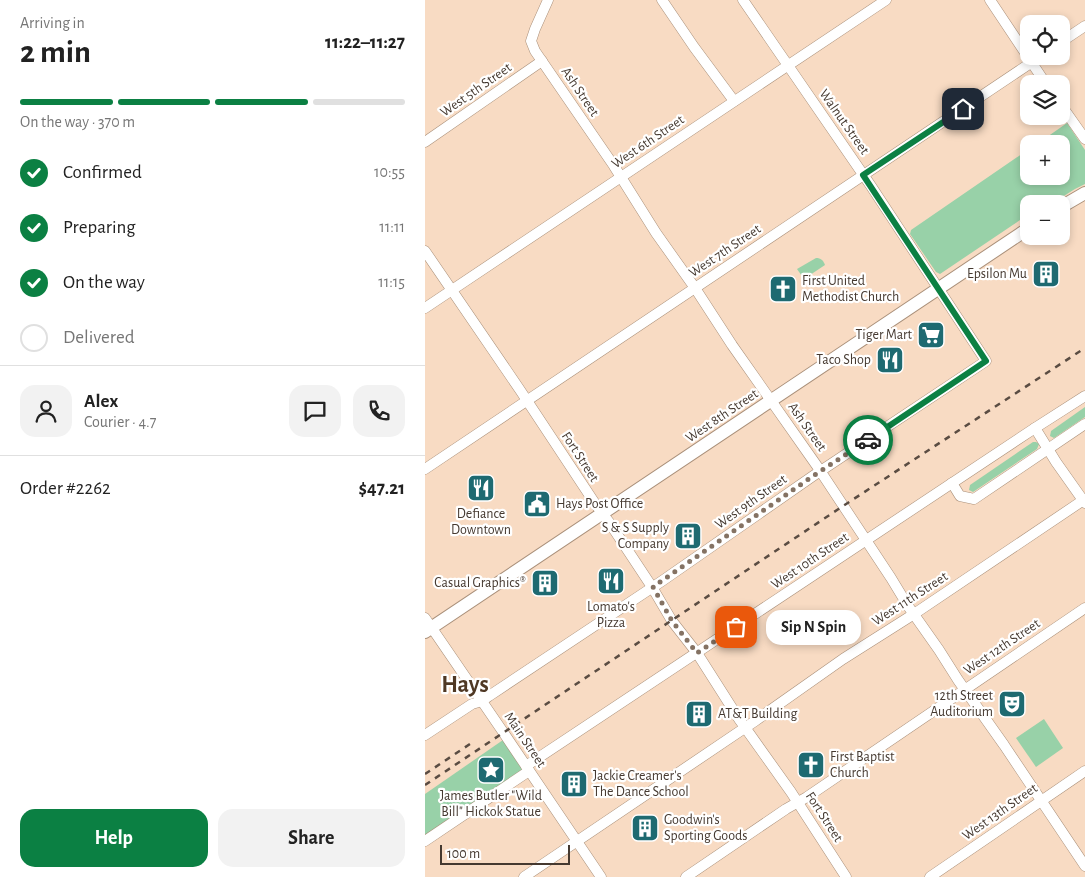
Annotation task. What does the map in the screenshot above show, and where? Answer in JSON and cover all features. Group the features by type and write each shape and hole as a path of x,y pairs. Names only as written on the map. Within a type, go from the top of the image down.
{"main road":[{"path":"1070,202 1085,193"},
{"name":"West 8th Street","path":"427,626 602,514 1020,234"}],"street":[{"name":"Ash Street","path":"548,0 531,41 535,52 621,176 656,233 820,471 914,614 1085,866"},
{"path":"662,0 694,47 735,101"},
{"name":"Walnut Street","path":"743,0 863,175 986,361"},
{"name":"West 6th Street","path":"425,308 886,0"},
{"path":"991,0 1020,38"},
{"path":"1070,36 1085,26"},
{"name":"West 5th Street","path":"425,142 542,61"},
{"name":"West 7th Street","path":"425,468 1027,65"},
{"path":"1070,118 1085,139"},
{"name":"Fort Street","path":"425,251 653,587 672,621 697,653 745,727 798,802 846,877"},
{"name":"West 9th Street","path":"425,735 472,704 482,701 653,587 820,471 986,361"},
{"name":"West 10th Street","path":"425,841 697,653 1085,396"},
{"path":"951,483 960,496 974,499 1085,424"},
{"path":"1035,428 1084,501"},
{"name":"West 11th Street","path":"524,877 843,659 1084,501"},
{"name":"West 12th Street","path":"686,877 1085,608"},
{"name":"Main Street","path":"427,626 482,701 601,877"},
{"name":"West 13th Street","path":"930,877 1085,771"}],"green space":[{"path":"1064,125 1068,125 1085,150 1085,184 1065,195 1020,195 1020,220 940,274 936,272 910,234 911,230 1020,155 1020,185 1070,185 1070,135 1050,135"},
{"path":"816,258 822,260 825,265 804,279 797,269"},
{"path":"1085,407 1085,417 1054,438 1050,436 1051,431"},
{"path":"1033,442 1039,444 1037,449 973,492 969,490 970,485"},
{"path":"1044,719 1063,748 1036,767 1016,738"},
{"path":"503,740 523,770 425,837 425,794"}],"railway":[{"path":"425,785 843,506 1085,348"},
{"path":"425,774 473,742"}],"way so far":[{"path":"736,627 697,653 672,621 653,587 868,440"}],"place":[{"name":"Epsilon Mu","path":"1046,274"},
{"name":"First United Methodist Church","path":"783,289"},
{"name":"Tiger Mart","path":"931,335"},
{"name":"Taco Shop","path":"890,360"},
{"name":"Defiance Downtown","path":"481,488"},
{"name":"Hays Post Office","path":"537,504"},
{"name":"S & S Supply Company","path":"688,536"},
{"name":"Lomato's Pizza","path":"611,581"},
{"name":"Casual Graphics®","path":"545,583"},
{"name":"Sip N Spin","path":"736,627"},
{"name":"12th Street Auditorium","path":"1012,704"},
{"name":"AT&T Building","path":"699,714"},
{"name":"First Baptist Church","path":"811,765"},
{"name":"James Butler \"Wild Bill\" Hickok Statue","path":"491,770"},
{"name":"Jackie Creamer's The Dance School","path":"574,784"},
{"name":"Goodwin's Sporting Goods","path":"645,828"}],"district":[{"name":"Hays","path":"465,685"}],"route":[{"path":"868,440 986,361 863,175 963,109"}]}
